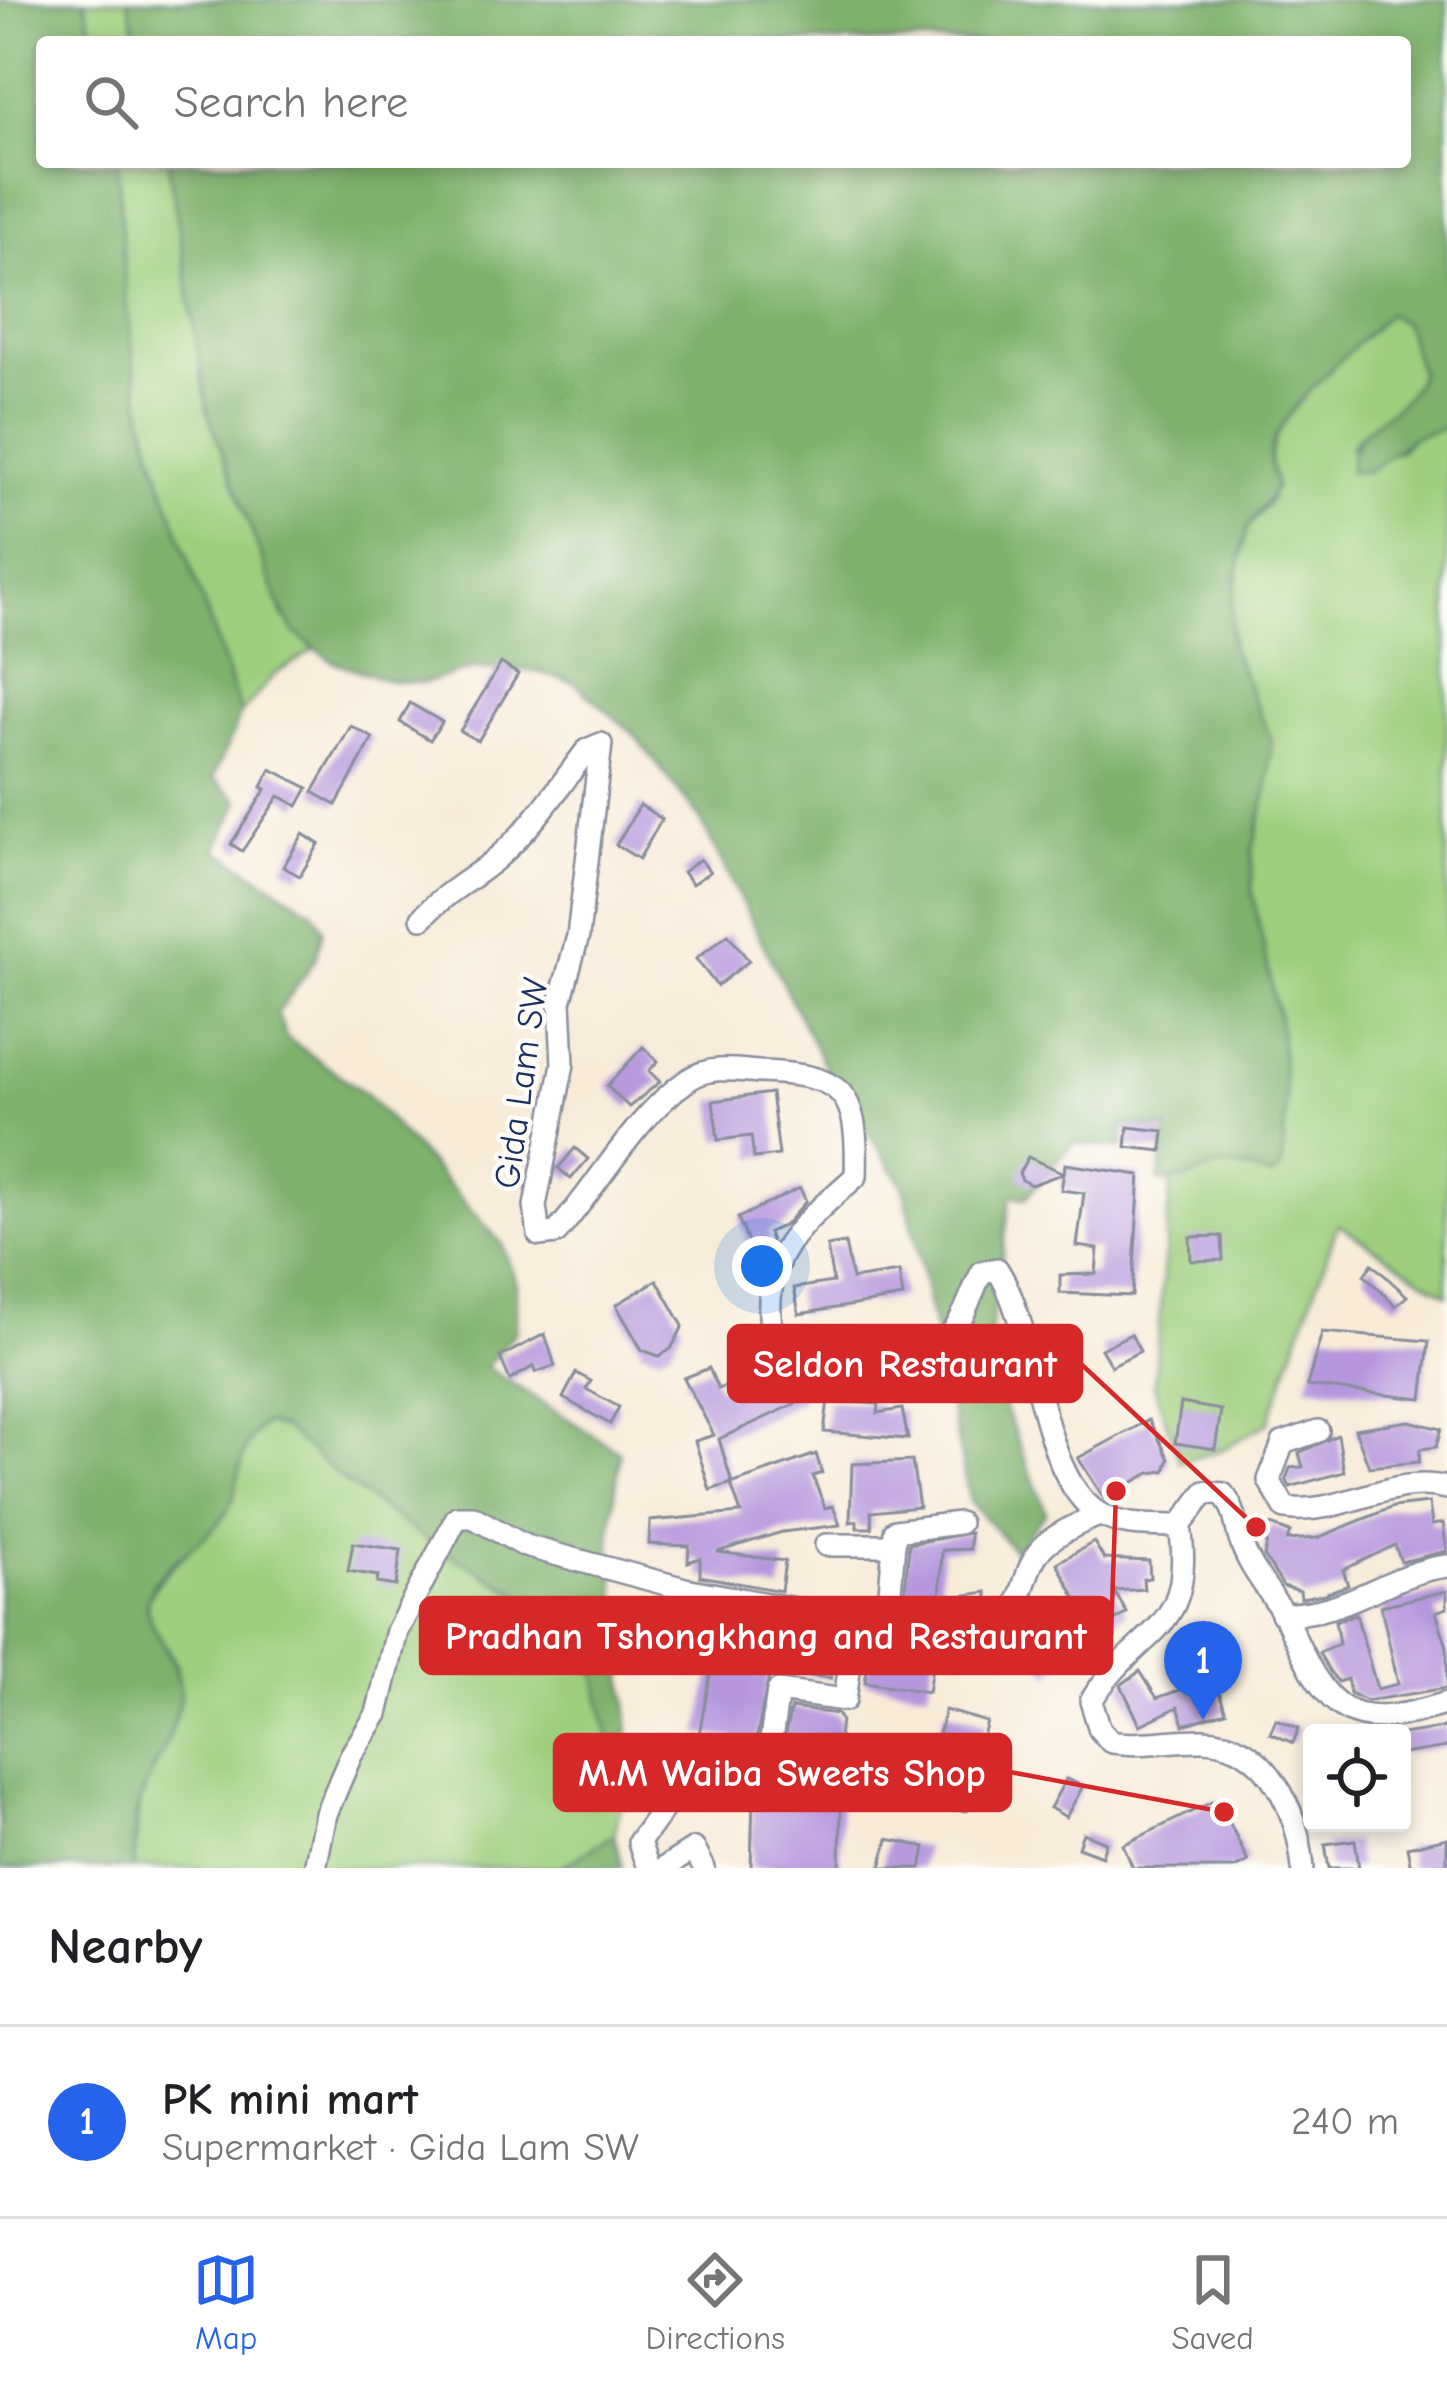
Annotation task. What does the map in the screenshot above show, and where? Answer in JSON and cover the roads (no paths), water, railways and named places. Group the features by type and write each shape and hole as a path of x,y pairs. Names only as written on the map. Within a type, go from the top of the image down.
{"street":[{"name":"Gida Lam SW","path":"422,918 443,894 509,846 548,806 587,750 601,744 604,757 593,789 578,936 560,1002 563,1064 535,1207 539,1235 556,1233 634,1136 698,1075 710,1069 814,1074 834,1084 855,1124 856,1176 781,1251 767,1308 773,1342 853,1360 906,1360 925,1354 956,1329 982,1272 997,1269 1012,1292 1060,1456 1080,1496 1100,1514"},
{"path":"1318,1431 1282,1443 1269,1480 1285,1508 1311,1513 1402,1486 1447,1488"},
{"path":"1303,1868 1290,1808 1257,1759 1206,1740 1111,1742 1100,1730 1091,1701 1104,1681 1167,1621 1185,1581 1180,1526 1205,1492 1223,1494 1237,1511 1240,1542 1251,1564 1282,1614 1298,1653 1341,1708 1370,1718 1447,1703"},
{"path":"315,1868 326,1814 351,1755 376,1714 397,1631 457,1517 473,1517 525,1546 685,1589 982,1643 998,1636 1013,1616 1031,1561 1045,1540 1100,1514 1132,1524 1180,1526"},
{"path":"959,1523 895,1531 889,1604 998,1636"},
{"path":"826,1544 894,1545"},
{"path":"1282,1614 1336,1611 1408,1575 1447,1566"},
{"path":"648,1868 639,1842 668,1802 709,1794 769,1754 778,1691 845,1700 856,1620"},
{"path":"664,1868 694,1849 704,1868"}],"place":[{"name":"Pradhan Tshongkhang and Restaurant","path":"1116,1491"},
{"name":"Seldon Restaurant","path":"1256,1527"},
{"name":"PK mini mart","path":"1203,1720"},
{"name":"M.M Waiba Sweets Shop","path":"1224,1812"}]}
